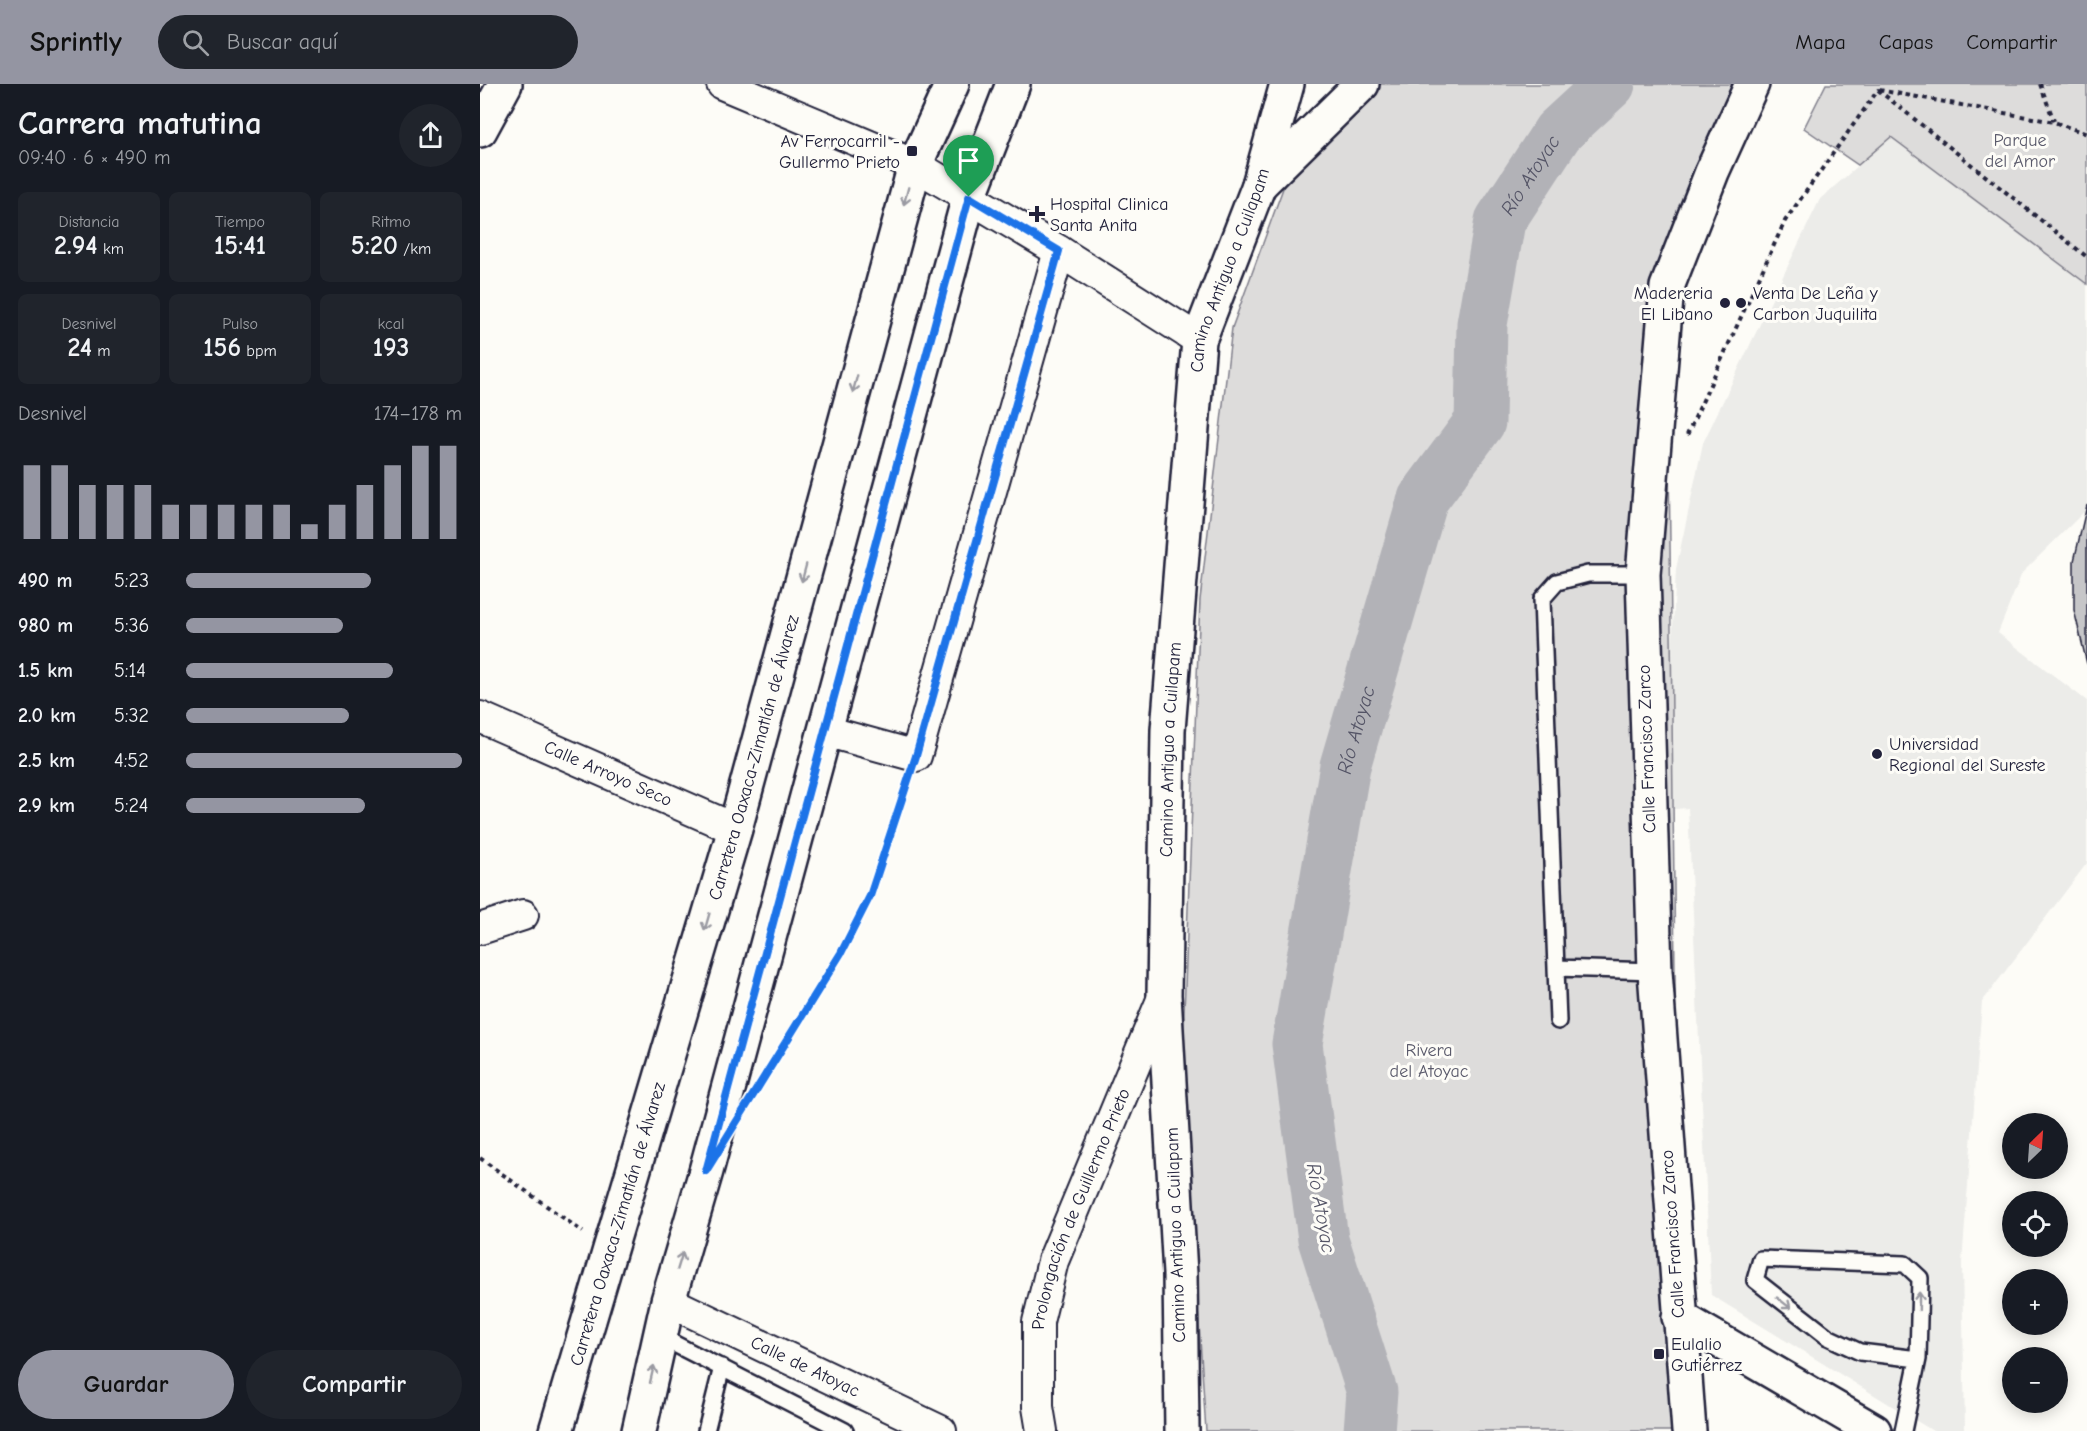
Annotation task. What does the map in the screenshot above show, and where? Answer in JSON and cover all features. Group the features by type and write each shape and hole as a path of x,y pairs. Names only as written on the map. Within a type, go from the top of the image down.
{"street":[{"path":"480,130 505,84"},
{"path":"722,84 915,165 1059,251 1199,340"},
{"name":"Carretera Oaxaca-Zimatlán de Álvarez","path":"556,1431 735,829 915,165 952,84"},
{"path":"639,1431 668,1301 706,1171 969,197 1013,84"},
{"name":"Camino Antiguo a Cuilapam","path":"1182,1431 1180,1274 1164,995 1168,730 1199,340 1259,185 1287,84"},
{"path":"1259,185 1362,84"},
{"name":"Calle Francisco Zarco","path":"1689,1431 1654,971 1643,574 1667,287 1712,172 1752,84"},
{"path":"825,731 916,756 1059,251"},
{"name":"Calle Arroyo Seco","path":"480,717 735,829"},
{"path":"480,929 523,915"},
{"name":"Prolongación de Guillermo Prieto","path":"1042,1431 1038,1407 1038,1322 1053,1261 1164,995"},
{"name":"Calle de Atoyac","path":"668,1301 941,1431"},
{"path":"1679,1317 1874,1431"}],"lane":[{"path":"1558,1021 1542,599 1557,582 1588,574 1643,574"},
{"path":"1556,968 1654,971"},
{"path":"1903,1431 1918,1359 1920,1278 1905,1264 1761,1260 1755,1280 1828,1337 1860,1352 1918,1359"},
{"path":"661,1337 844,1431"},
{"path":"706,1431 722,1367"}],"path":[{"path":"1682,444 1785,221 1883,84"},
{"path":"2040,84 2054,122"},
{"path":"1878,90 2054,122 2087,134"},
{"path":"1878,90 2087,257"},
{"path":"762,1082 841,953 870,896 916,756"},
{"path":"480,1158 610,1252"}],"shaded area":[{"name":"Universidad Regional del Sureste","path":"1891,137 2087,284 2087,509 2022,573 1998,633 2087,701 2087,863 1982,1002 1962,1263 1965,1431 1933,1431 1711,1295 1688,808 1663,810 1676,569 1703,443 1820,199"}],"green space":[{"name":"Rivera del Atoyac","path":"1375,84 1754,84 1667,287 1679,1317 1689,1431 1206,1431 1182,1064 1200,600 1232,328 1289,172"},
{"name":"Parque del Amor","path":"1826,84 2087,84 2087,284 1891,137 1858,165 1804,128"}],"building":[{"path":"2087,505 2087,664 2074,610 2074,561"}],"waterway":[{"name":"Río Atoyac","path":"1369,1431 1372,1392 1323,1239 1297,1044 1345,766 1423,499 1480,422 1482,324 1500,221 1558,132 1610,84"}],"place":[{"name":"Av Ferrocarril - Gullermo Prieto","path":"912,151"},
{"name":"Hospital Clinica Santa Anita","path":"1037,214"},
{"name":"Madereria El Libano","path":"1725,303"},
{"name":"Venta De Leña y Carbon Juquilita","path":"1741,303"},
{"name":"Universidad Regional del Sureste","path":"1877,754"},
{"name":"Eulalio Gutiérrez","path":"1659,1354"}],"route":[{"path":"969,197 1059,251 916,756 870,896 841,953 706,1171 846,655 969,197"}]}
